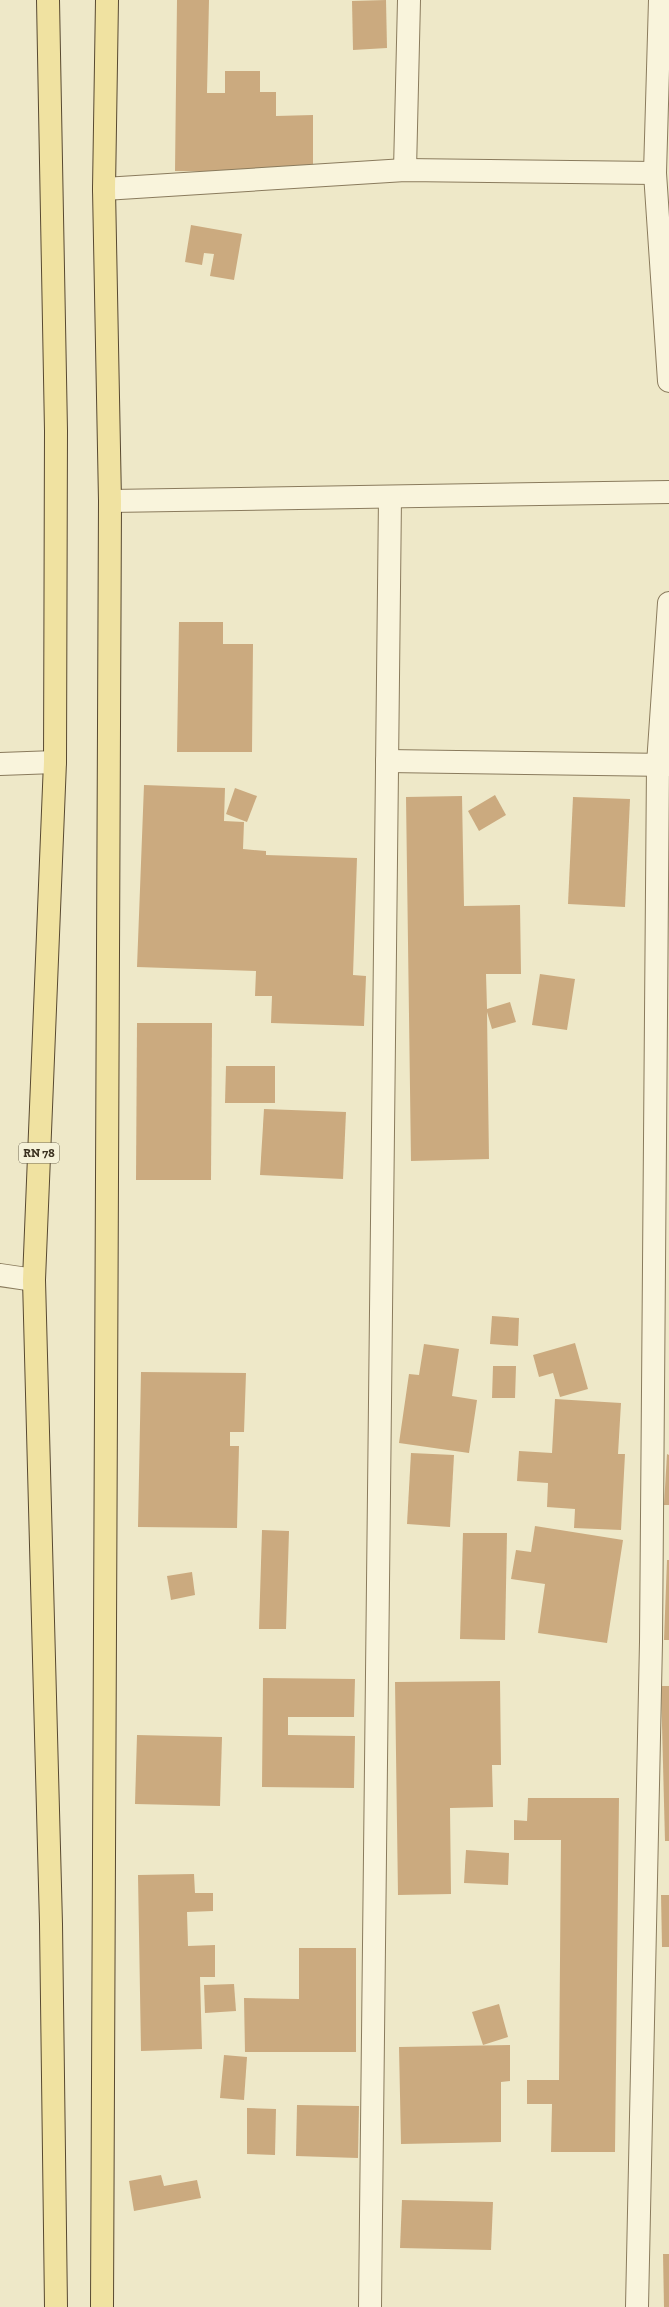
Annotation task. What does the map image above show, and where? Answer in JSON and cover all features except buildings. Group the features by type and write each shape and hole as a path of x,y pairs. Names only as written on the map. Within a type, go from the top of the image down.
{"main road":[{"name":"RN 78","path":"48,0 56,431 55,762 34,1280 52,1932 56,2307"},
{"path":"102,2307 110,501 104,188 107,0"}],"street":[{"path":"405,170 409,0"},
{"path":"660,0 655,173 669,380"},
{"path":"104,188 405,170 655,173"},
{"path":"110,501 669,492"},
{"path":"370,2307 390,497"},
{"path":"637,2307 660,1643 663,765 669,603"},
{"path":"387,761 663,765"},
{"path":"0,764 55,762"},
{"path":"0,1275 34,1280"}]}
